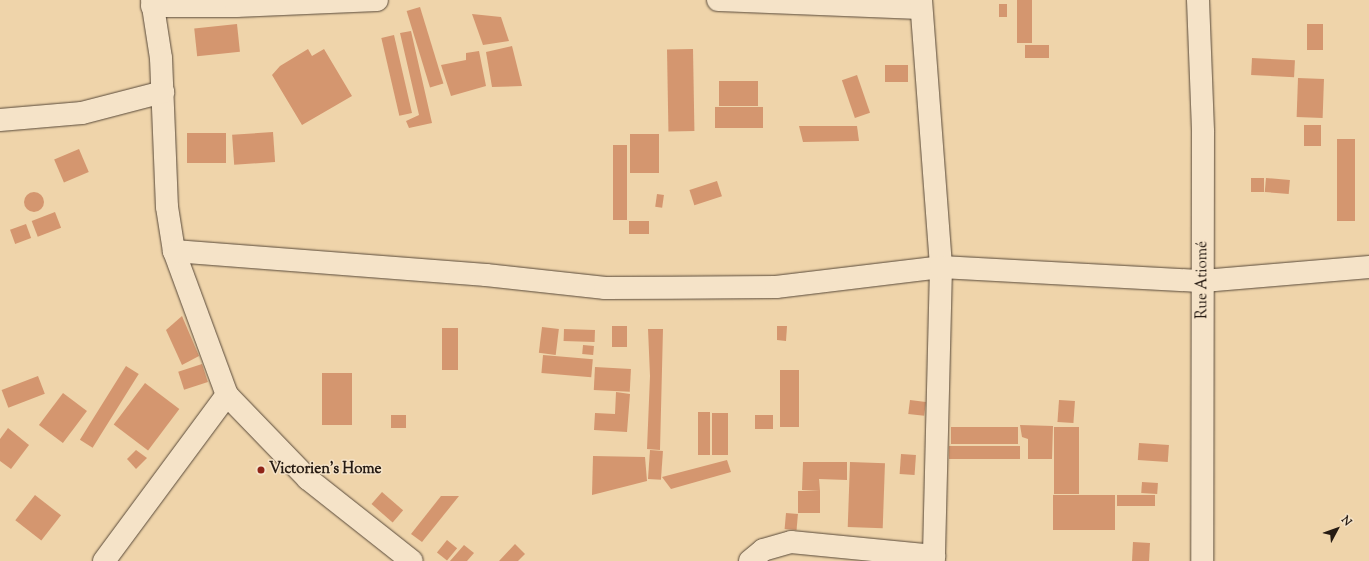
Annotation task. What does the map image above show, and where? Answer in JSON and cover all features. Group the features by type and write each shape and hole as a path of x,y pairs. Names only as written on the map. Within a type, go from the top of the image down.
{"street":[{"path":"377,0 236,6 152,3 161,58 167,207 174,251 227,395 308,479 412,561"},
{"path":"718,0 921,4 941,266 934,558 790,542 763,550 750,561"},
{"name":"Rue Atiomé","path":"1198,0 1203,132 1204,281 1202,561"},
{"path":"0,120 82,113 163,92"},
{"path":"174,251 478,274 605,288 776,287 941,266 1204,281 1369,267"},
{"path":"104,561 227,395"}],"building":[{"path":"1017,0 1032,0 1032,43 1017,43"},
{"path":"999,4 1007,4 1007,17 999,17"},
{"path":"420,7 443,84 430,88 407,11"},
{"path":"472,14 501,17 509,41 483,45"},
{"path":"237,24 240,52 197,56 194,28"},
{"path":"1307,24 1323,24 1323,50 1307,50"},
{"path":"411,31 432,123 409,128 406,121 419,115 400,33"},
{"path":"394,35 412,113 399,116 381,38"},
{"path":"1025,45 1049,45 1049,58 1025,58"},
{"path":"512,46 522,86 492,87 486,52"},
{"path":"308,49 312,56 324,49 352,96 302,125 272,75 280,66"},
{"path":"667,49 693,49 694,131 668,131"},
{"path":"479,51 486,86 451,96 441,65 466,60 466,53"},
{"path":"1252,58 1295,60 1294,77 1251,75"},
{"path":"885,65 908,65 908,82 885,82"},
{"path":"857,75 870,113 855,118 842,80"},
{"path":"1298,78 1324,79 1323,118 1297,117"},
{"path":"719,81 758,81 758,106 719,106"},
{"path":"715,107 763,107 763,128 715,128"},
{"path":"1304,125 1321,125 1321,146 1304,146"},
{"path":"799,126 857,126 859,141 803,142"},
{"path":"273,132 275,162 234,165 232,135"},
{"path":"187,133 226,133 226,163 187,163"},
{"path":"630,134 659,134 659,173 630,173"},
{"path":"1337,139 1355,139 1355,221 1337,221"},
{"path":"613,145 627,145 627,220 613,220"},
{"path":"79,149 89,172 64,183 54,160"},
{"path":"1251,178 1264,178 1264,192 1251,192"},
{"path":"1266,178 1290,180 1289,194 1265,192"},
{"path":"717,181 722,196 694,205 689,190"},
{"path":"34,192 41,195 44,202 41,209 34,212 27,209 24,202 27,195"},
{"path":"657,194 664,195 662,208 655,207"},
{"path":"55,212 61,228 38,237 32,221"},
{"path":"629,221 649,221 649,234 629,234"},
{"path":"26,224 31,238 15,244 10,230"},
{"path":"182,316 199,356 182,365 166,330"},
{"path":"612,326 627,326 627,347 612,347"},
{"path":"777,326 787,326 786,341 777,340"},
{"path":"542,327 559,329 556,355 539,353"},
{"path":"442,328 458,328 458,370 442,370"},
{"path":"564,329 595,330 595,342 564,341"},
{"path":"648,329 663,329 660,450 647,449 650,376"},
{"path":"583,345 594,346 593,355 582,354"},
{"path":"543,355 593,359 591,377 541,373"},
{"path":"202,364 208,382 184,390 178,372"},
{"path":"126,366 139,374 93,448 80,440"},
{"path":"595,367 631,369 630,392 594,390"},
{"path":"780,370 799,370 799,427 780,427"},
{"path":"322,373 352,373 352,425 322,425"},
{"path":"38,376 45,394 8,408 2,390"},
{"path":"145,383 179,409 148,450 114,425"},
{"path":"616,392 630,394 627,432 594,430 595,413 615,414"},
{"path":"63,393 87,411 63,443 39,425"},
{"path":"910,400 926,402 924,416 908,414"},
{"path":"1059,400 1075,401 1073,423 1057,422"},
{"path":"698,412 710,412 710,455 698,455"},
{"path":"712,413 728,413 728,455 712,455"},
{"path":"391,415 406,415 406,428 391,428"},
{"path":"755,415 773,415 773,429 755,429"},
{"path":"1020,425 1053,426 1052,459 1028,459 1028,439 1022,437"},
{"path":"951,427 1018,427 1018,444 951,444"},
{"path":"1054,427 1079,427 1079,494 1054,494"},
{"path":"8,428 29,445 11,469 0,461 0,439"},
{"path":"1139,443 1169,445 1168,462 1138,460"},
{"path":"949,446 1020,446 1020,459 949,459"},
{"path":"136,450 147,458 136,469 127,459"},
{"path":"650,450 663,451 661,480 648,479"},
{"path":"901,454 916,455 915,475 900,474"},
{"path":"593,456 645,457 647,481 592,495"},
{"path":"727,460 731,472 671,489 662,477"},
{"path":"803,462 847,462 847,480 819,479 820,491 802,490"},
{"path":"850,462 885,463 883,528 848,527"},
{"path":"1142,482 1158,483 1157,494 1141,493"},
{"path":"798,491 820,491 820,513 798,513"},
{"path":"382,492 403,510 393,522 372,504"},
{"path":"35,495 61,515 41,541 15,520"},
{"path":"1053,495 1115,495 1115,530 1053,530"},
{"path":"1117,495 1155,495 1155,506 1117,506"},
{"path":"441,496 459,496 422,542 411,534"},
{"path":"786,513 798,514 797,530 785,529"},
{"path":"447,540 457,548 447,561 437,552"},
{"path":"1133,542 1150,543 1149,561 1132,561"},
{"path":"515,544 525,554 518,561 499,561"},
{"path":"464,545 474,553 467,561 450,561"}],"place":[{"name":"Victorien's Home","path":"261,470"}]}
